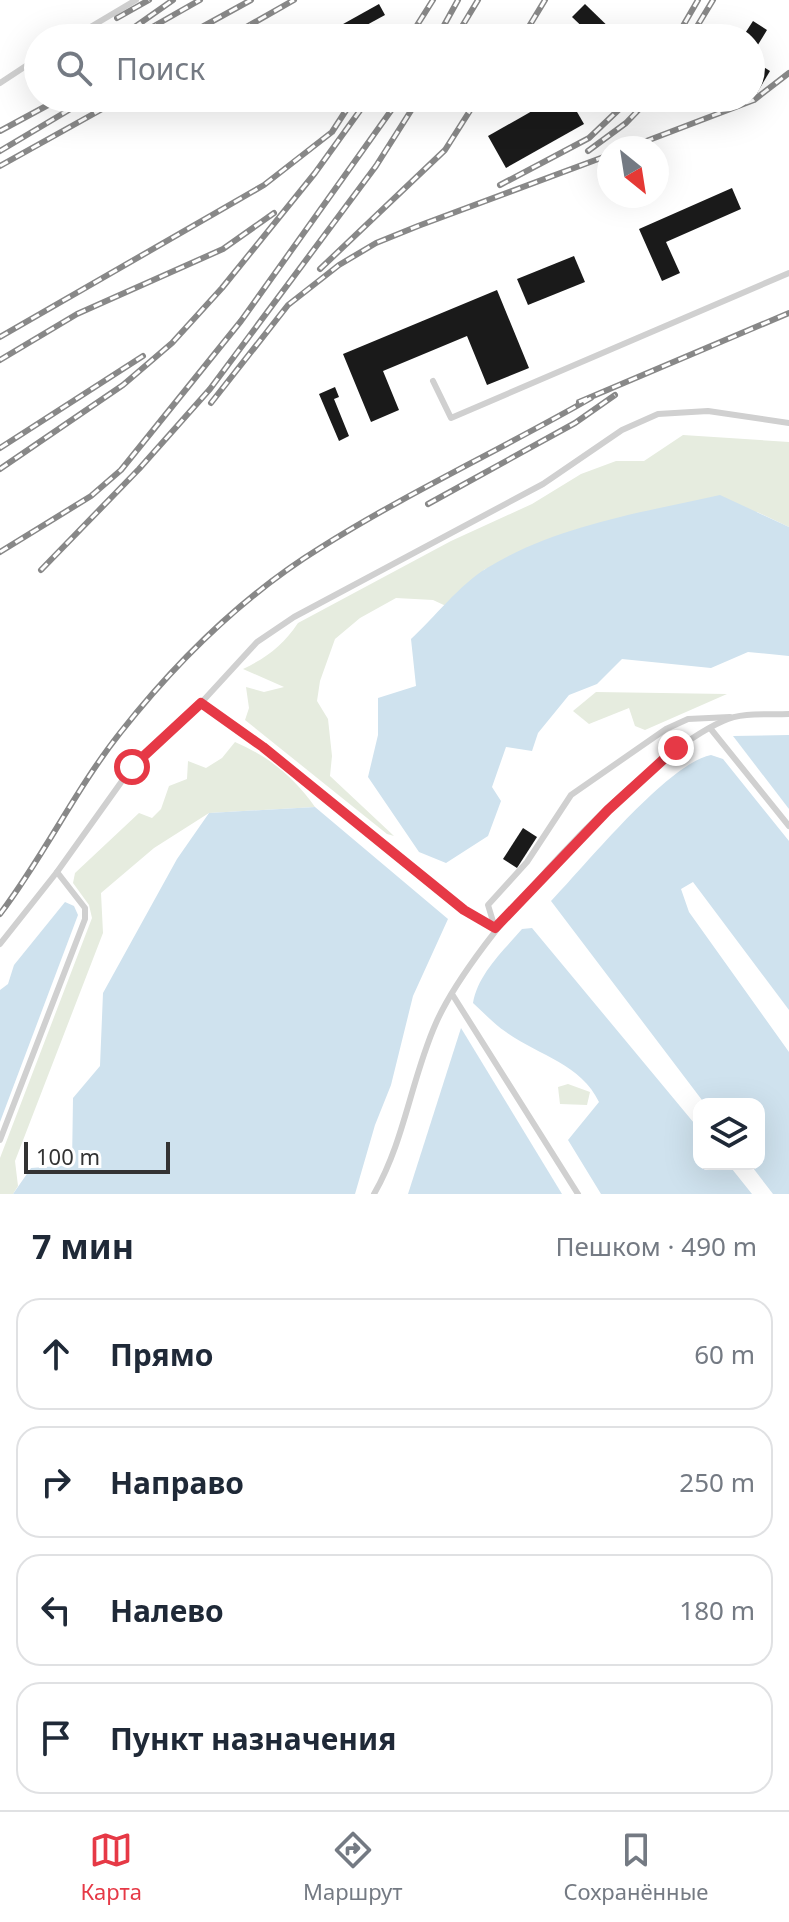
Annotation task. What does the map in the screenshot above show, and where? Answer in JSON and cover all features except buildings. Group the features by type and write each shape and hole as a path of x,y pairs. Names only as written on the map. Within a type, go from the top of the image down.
{"lane":[{"path":"96,24 136,0"},
{"path":"0,83 24,67"},
{"path":"433,381 451,418 789,273"},
{"path":"0,944 57,872 132,767 201,703 257,642 294,617 543,484 622,430 658,414 708,411 789,423"},
{"path":"201,703 263,747 464,910 495,928"},
{"path":"495,928 488,905 527,862 571,795 666,729 688,719 789,714"},
{"path":"377,1192 401,1136 436,1024 495,928 608,810 676,748 734,717"},
{"path":"710,728 789,826"},
{"path":"0,1140 85,919 85,908 57,872"},
{"path":"452,994 578,1194"}],"shaded area":[{"path":"683,435 789,442 789,527 757,512 485,569 446,606 433,600 396,598 360,618 335,639 320,681 317,701 328,719 332,756 330,776 394,836 387,834 245,720 249,708 246,687 264,692 284,687 243,669 274,650 298,623 451,541 532,504 581,474 616,461 644,461"},
{"path":"596,692 727,694 645,730 635,726 629,708 589,724 573,711"},
{"path":"235,742 280,768 315,807 209,813 154,848 101,893 103,933 15,1161 18,1186 13,1194 0,1194 0,1158 92,918 89,905 73,883 75,873 139,813 152,818 161,809 169,786 187,779 188,761 206,768 222,758"},
{"path":"568,1084 590,1092 587,1105 560,1104 558,1087"}],"water":[{"path":"720,495 789,527 789,656 748,652 711,668 622,659 597,684 569,695 538,733 532,751 506,747 492,787 501,801 488,836 446,863 419,852 368,777 378,735 378,698 416,686 411,639 467,583 513,554 541,541 600,522"},
{"path":"789,735 789,809 733,736"},
{"path":"711,755 723,759 789,841 789,1010 693,882 681,889 689,912 789,1052 789,1194 773,1194 755,1170 765,1170 765,1098 700,1098 551,901 650,796 693,762"},
{"path":"315,807 448,919 413,996 391,1085 375,1125 355,1194 13,1194 31,1168 72,1165 73,1098 100,1066 103,993 177,859 209,813"},
{"path":"65,902 74,906 78,915 0,1122 0,990 8,984 14,965"},
{"path":"532,928 693,1122 693,1170 733,1170 752,1194 601,1194 568,1140 599,1102 591,1089 570,1069 502,1029 473,1003 480,982 492,963 522,929"},
{"path":"461,1028 562,1194 408,1194"}],"railway":[{"path":"117,18 149,0"},
{"path":"139,24 173,0"},
{"path":"158,24 200,0"},
{"path":"207,24 251,0"},
{"path":"252,24 294,0"},
{"path":"418,24 433,0"},
{"path":"445,24 458,0"},
{"path":"463,24 478,0"},
{"path":"530,24 545,0"},
{"path":"684,24 698,0"},
{"path":"698,24 713,0"},
{"path":"765,92 789,73"},
{"path":"0,131 35,112"},
{"path":"0,151 65,112"},
{"path":"0,166 97,112"},
{"path":"0,337 264,185 332,132 345,112"},
{"path":"0,469 123,385 172,343 222,288 315,173 359,112"},
{"path":"0,552 91,496 121,470 241,321 390,112"},
{"path":"41,570 139,469 210,389 376,166 410,112"},
{"path":"320,269 445,150 469,112"},
{"path":"500,185 589,138 616,112"},
{"path":"588,151 637,112"},
{"path":"660,136 722,112"},
{"path":"211,403 288,305 339,265 376,243 597,159"},
{"path":"0,360 77,314 223,249 274,213"},
{"path":"579,402 789,313"},
{"path":"0,448 143,356"},
{"path":"428,504 575,423 615,395"},
{"path":"0,914 120,733 164,681 238,608 292,567 353,528 591,398"}],"route":[{"path":"132,767 201,703 263,747 464,910 495,928 608,810 676,748"}]}
